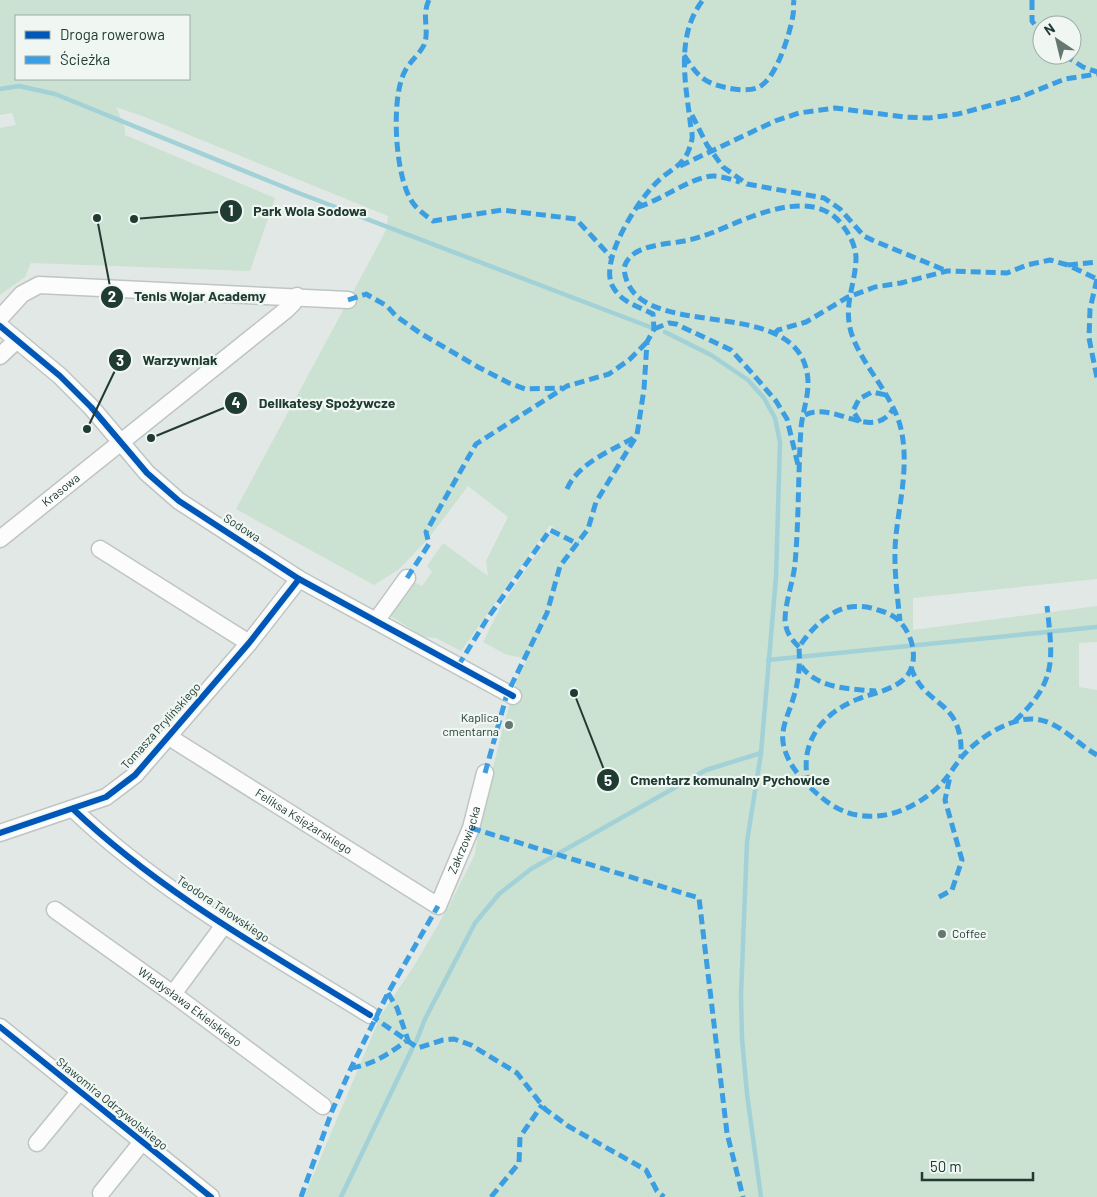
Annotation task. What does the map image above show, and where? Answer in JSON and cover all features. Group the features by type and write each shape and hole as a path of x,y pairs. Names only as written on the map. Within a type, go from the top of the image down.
{"street":[{"path":"0,318 22,294 39,285 297,296 348,300"},
{"name":"Krasowa","path":"0,539 286,310 294,303 297,296"},
{"name":"Sodowa","path":"0,326 60,376 164,490 299,579 513,696"},
{"path":"0,356 17,340"},
{"path":"100,549 248,643"},
{"path":"376,621 407,578"},
{"name":"Tomasza Prylińskiego","path":"0,832 106,797 135,775 248,643 299,579"},
{"name":"Feliksa Księżarskiego","path":"169,737 438,906"},
{"name":"Zakrzowiecka","path":"438,906 471,828 485,773"},
{"name":"Teodora Talowskiego","path":"73,809 106,842 224,925 370,1015"},
{"name":"Władysława Ekielskiego","path":"55,910 173,994 323,1106"},
{"path":"173,994 224,925"},
{"name":"Sławomira Odrzywolskiego","path":"0,1027 210,1197"},
{"path":"38,1143 79,1092"},
{"path":"101,1193 142,1142"}],"green space":[{"path":"0,0 1097,0 1097,579 913,598 913,630 1097,606 1097,642 1079,643 1079,687 1097,690 1097,1197 304,1197 381,1015 414,966 449,906 475,854 481,817 502,731 510,703 516,691 516,681 527,659 505,654 483,642 500,608 554,528 550,525 461,651 436,638 424,637 389,615 414,582 422,586 432,572 427,566 443,543 488,576 486,561 508,517 468,486 428,539 398,570 374,585 236,509 381,240 387,228 388,216 145,117 116,107 125,128 125,135 275,198 250,271 31,263 25,277 0,295 0,128 16,125 12,113 0,115"}],"waterway":[{"path":"0,89 19,86 55,94 296,192 650,327"},
{"path":"665,332 711,355 748,380 764,398 775,418 780,442 776,577 761,753 747,842 741,995 742,1038 747,1094 761,1197"},
{"path":"768,660 1097,627"},
{"path":"416,1042 425,1019 475,923 499,894 531,869 706,770 761,753"},
{"path":"341,1197 412,1049"}],"marked path":[{"path":"429,0 426,12 426,39 424,45 404,73 397,101 398,156 401,173 413,203 433,221 502,210 576,219 611,257"},
{"path":"485,773 507,694 547,613 560,566 588,529 596,502 637,435 644,389 647,342 654,329 653,314 621,297 613,287 610,276 611,263 622,233 639,204 661,178 678,166 689,149 692,137 684,58 689,28 694,13 703,0"},
{"path":"684,55 693,69 702,78 713,84 739,90 759,87 771,75 781,55 791,23 794,0"},
{"path":"1032,0 1032,15"},
{"path":"1080,65 1097,72"},
{"path":"680,166 775,121 799,113 835,108 904,117 929,118 958,114 1018,98 1065,79 1097,74"},
{"path":"692,115 707,145 723,167 747,184 824,198 840,209 864,236 947,271"},
{"path":"638,207 690,182 710,176 719,176 740,182"},
{"path":"799,647 789,635 785,621 795,564 801,428 808,384 806,368 793,345 770,332 741,324 679,314 652,306 633,291 624,268 628,260 642,249 696,238 745,219 781,208 799,206 816,208 831,214 846,229 855,248 855,267 848,312 851,332 862,356 897,416 903,442 904,469 895,557 900,621"},
{"path":"774,334 778,330 806,322 848,297 875,287 901,283 947,271 1007,273 1027,265 1050,260 1068,265 1097,279"},
{"path":"1068,265 1097,262"},
{"path":"1097,279 1090,309 1089,338 1097,378"},
{"path":"348,300 366,294 387,306 396,316 420,333 509,383 525,389 562,388"},
{"path":"654,329 669,323 676,324 731,350 776,401 787,419 798,465"},
{"path":"407,578 429,544 426,532 476,444 567,386 609,374 629,360 647,342"},
{"path":"860,422 853,411 859,399 872,392 886,395"},
{"path":"805,415 816,412 828,413 864,422 874,422 884,418 893,409"},
{"path":"567,489 579,472 596,458 635,437"},
{"path":"458,666 487,619 550,530 578,544"},
{"path":"1015,721 1039,694 1049,669 1051,656 1047,606"},
{"path":"809,785 806,770 807,757 815,733 823,722 845,705 898,684 912,667 912,643 906,629 899,621 893,616 873,608 852,607 837,611 826,618 811,631 799,647 798,679 784,725 783,736 788,758 797,773 815,792 835,807 865,816 881,816 910,807 937,788 961,758 980,740 1004,726 1021,720 1032,719 1053,724 1097,755"},
{"path":"801,666 808,674 825,683 845,688 876,691"},
{"path":"911,667 917,680 925,690 950,713 960,738 961,758"},
{"path":"939,897 952,890 962,860 945,800 950,776"},
{"path":"471,828 699,898 727,1133 743,1197"},
{"path":"301,1197 332,1111 351,1068 388,993 438,906"},
{"path":"388,993 397,1008 409,1043"},
{"path":"370,1015 418,1048 443,1040 454,1039 471,1045 517,1073 545,1109 568,1126 646,1170 657,1191 664,1197"},
{"path":"351,1068 380,1058 406,1041"},
{"path":"491,1197 519,1163 520,1137 542,1105"}],"cycle path":[{"path":"0,326 60,376 91,407 147,473 179,501 299,579 513,696"},
{"path":"0,833 106,797 135,775 249,643 299,579"},
{"path":"73,809 107,839 178,894 254,944 370,1015"},
{"path":"0,1027 211,1197"}],"place":[{"name":"Tenis Wojar Academy","path":"97,218"},
{"name":"Park Wola Sodowa","path":"134,219"},
{"name":"Warzywniak","path":"87,429"},
{"name":"Delikatesy Spożywcze","path":"151,438"},
{"name":"Cmentarz komunalny Pychowice","path":"574,693"},
{"name":"Kaplica cmentarna","path":"509,725"},
{"name":"Coffee","path":"942,934"}]}
